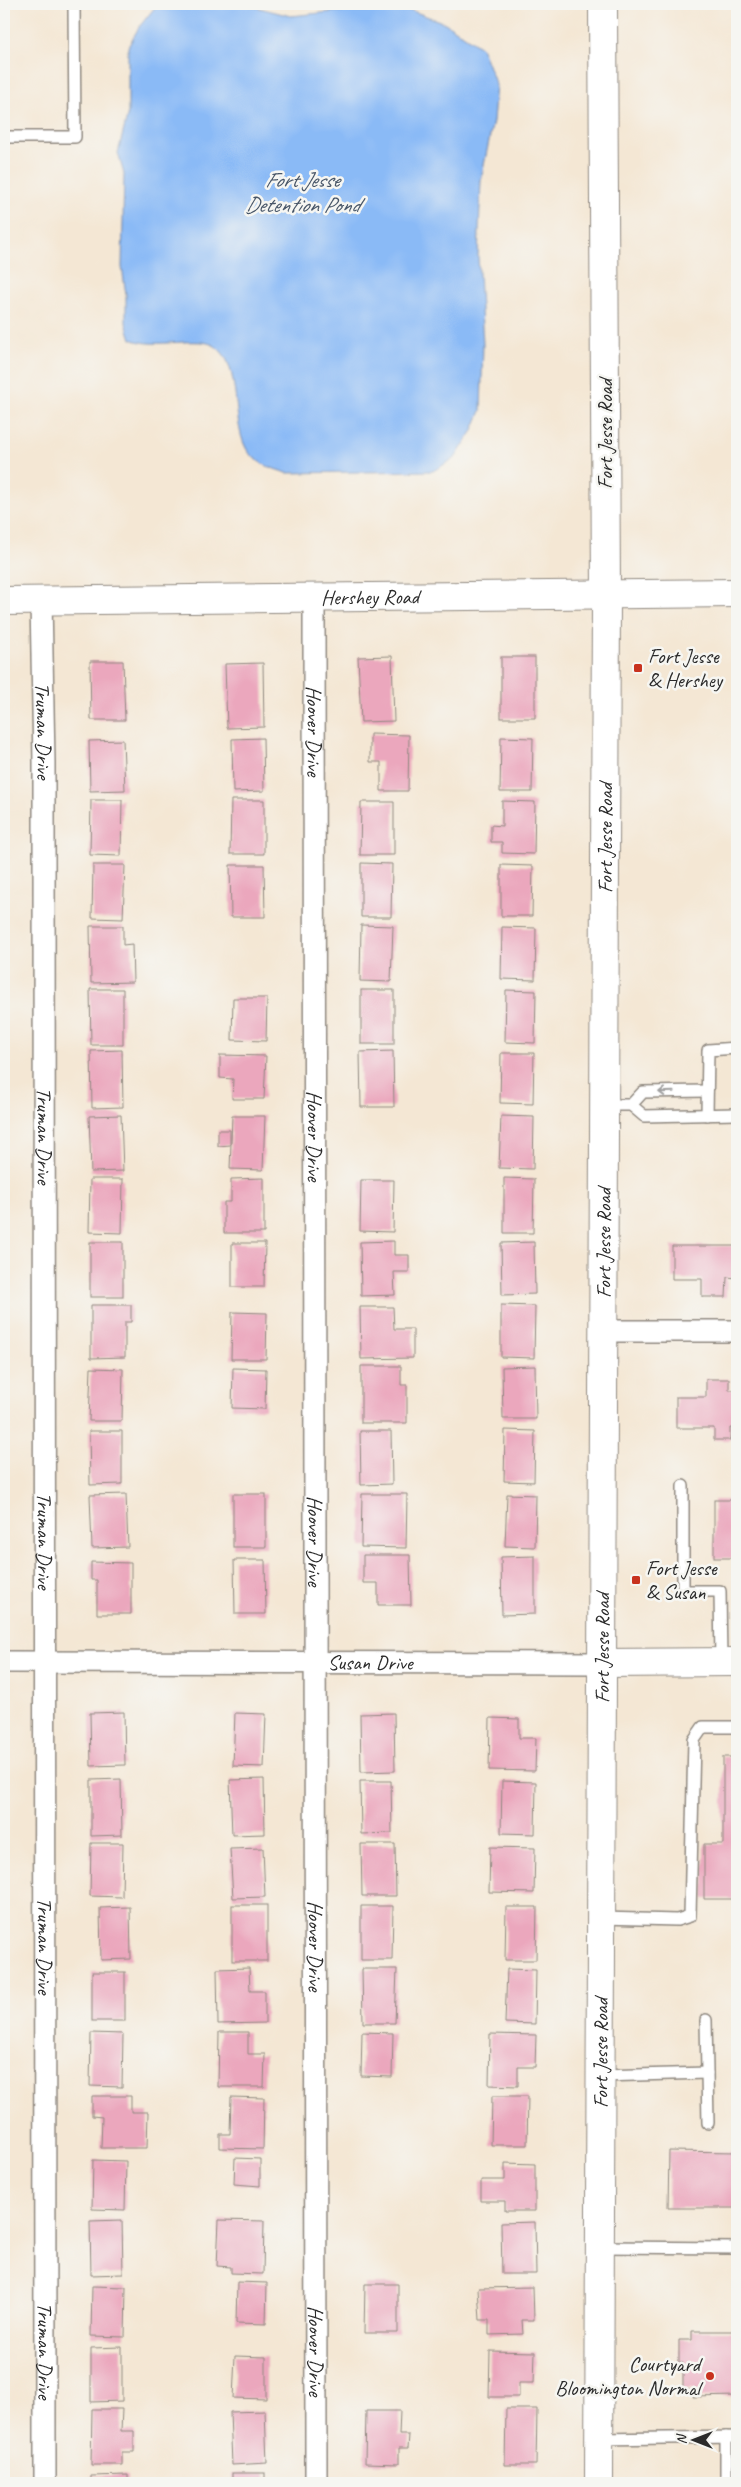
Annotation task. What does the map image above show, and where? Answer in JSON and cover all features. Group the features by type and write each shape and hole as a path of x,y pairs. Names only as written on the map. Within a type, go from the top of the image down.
{"main road":[{"name":"Fort Jesse Road","path":"598,2483 606,596 603,4"},
{"name":"Hershey Road","path":"4,600 606,596 737,593"},
{"name":"Susan Drive","path":"600,1663 729,1662"}],"street":[{"name":"Hoover Drive","path":"314,597 316,2483"},
{"name":"Truman Drive","path":"41,600 44,782 45,2483"},
{"path":"602,1331 737,1331"},
{"name":"Susan Drive","path":"4,1662 600,1663"}],"lane":[{"path":"4,137 75,137 74,4"},
{"path":"707,1115 708,1050 737,1048"},
{"path":"630,1105 643,1092 707,1091"},
{"path":"603,1105 630,1105 644,1116 737,1114"},
{"path":"683,1486 683,1591 720,1591 729,1662"},
{"path":"600,1918 677,1920 690,1916 694,1740 703,1727 737,1727"},
{"path":"706,2020 708,2123"},
{"path":"599,2076 707,2073"},
{"path":"599,2247 737,2248"},
{"path":"598,2439 731,2437 726,2483"}],"water":[{"name":"Fort Jesse Detention Pond","path":"165,4 244,4 291,16 340,11 410,10 445,23 481,47 496,85 493,121 481,180 478,257 483,344 481,411 472,432 455,458 433,471 287,473 272,468 254,458 244,443 230,367 224,355 215,346 198,342 152,343 131,339 126,323 126,295 122,267 124,174 118,153 128,113 128,47 139,27 156,6"}],"building":[{"path":"392,656 394,721 361,722 358,657"},
{"path":"501,657 535,657 535,718 501,718"},
{"path":"90,661 123,661 125,720 91,720"},
{"path":"263,663 264,727 227,728 225,664"},
{"path":"370,734 409,735 408,791 381,791 381,762 370,762"},
{"path":"501,737 533,738 532,792 500,792"},
{"path":"263,738 264,791 233,792 232,739"},
{"path":"123,740 125,790 90,791 89,741"},
{"path":"91,800 122,800 121,856 90,855"},
{"path":"231,800 264,800 264,854 230,854"},
{"path":"502,801 535,802 534,854 502,853 502,842 491,842 491,825 502,826"},
{"path":"361,802 394,802 394,855 360,855"},
{"path":"361,863 392,864 391,917 361,917"},
{"path":"93,865 125,865 123,919 92,918"},
{"path":"230,865 264,865 265,917 231,917"},
{"path":"501,865 533,866 532,916 501,916"},
{"path":"361,925 393,926 391,982 360,981"},
{"path":"90,926 123,926 123,945 132,944 133,982 91,983"},
{"path":"502,927 536,928 535,980 501,979"},
{"path":"90,989 123,989 123,1045 91,1045"},
{"path":"361,990 394,990 394,1044 361,1044"},
{"path":"506,990 536,991 535,1043 505,1042"},
{"path":"233,998 267,998 266,1041 232,1040"},
{"path":"122,1050 123,1107 92,1108 91,1051"},
{"path":"393,1051 394,1107 361,1107 360,1052"},
{"path":"501,1053 534,1053 533,1104 500,1103"},
{"path":"220,1055 266,1056 264,1099 232,1099 233,1079 220,1078"},
{"path":"121,1115 123,1171 91,1172 89,1116"},
{"path":"232,1116 265,1116 263,1170 230,1169"},
{"path":"501,1116 534,1117 533,1169 499,1168"},
{"path":"218,1130 230,1130 230,1145 218,1146"},
{"path":"264,1178 264,1233 224,1233 224,1202 231,1202 231,1179"},
{"path":"504,1178 534,1179 533,1233 504,1233"},
{"path":"90,1179 123,1179 122,1233 89,1232"},
{"path":"361,1180 394,1180 393,1232 360,1231"},
{"path":"394,1241 394,1255 409,1255 409,1272 394,1272 395,1295 361,1296 360,1242"},
{"path":"90,1242 123,1242 123,1297 90,1297"},
{"path":"534,1242 535,1294 502,1295 501,1243"},
{"path":"232,1243 265,1243 264,1287 232,1287"},
{"path":"672,1246 737,1246 737,1278 727,1277 726,1297 702,1297 702,1279 672,1279"},
{"path":"91,1305 131,1305 131,1322 125,1322 125,1357 91,1358"},
{"path":"501,1305 535,1306 534,1358 501,1357"},
{"path":"360,1307 393,1307 394,1329 413,1329 413,1358 361,1359"},
{"path":"232,1312 267,1313 266,1359 231,1359"},
{"path":"361,1366 401,1366 401,1385 407,1385 407,1423 361,1423"},
{"path":"535,1366 536,1419 503,1419 502,1367"},
{"path":"91,1368 123,1369 122,1421 89,1421"},
{"path":"233,1368 266,1369 265,1409 232,1408"},
{"path":"706,1379 729,1379 729,1390 737,1390 737,1428 730,1428 730,1440 714,1440 714,1428 676,1428 676,1397 706,1397"},
{"path":"505,1430 535,1431 534,1482 504,1481"},
{"path":"89,1431 122,1431 122,1484 90,1485"},
{"path":"360,1431 391,1431 392,1484 361,1485"},
{"path":"126,1494 128,1547 92,1548 90,1495"},
{"path":"233,1494 266,1494 266,1547 233,1547"},
{"path":"362,1494 407,1494 406,1548 361,1547"},
{"path":"507,1494 536,1495 535,1547 505,1546"},
{"path":"714,1500 737,1500 737,1558 714,1558"},
{"path":"363,1555 410,1555 411,1605 378,1605 378,1583 363,1583"},
{"path":"535,1556 535,1614 502,1615 501,1557"},
{"path":"234,1560 265,1560 266,1614 235,1614"},
{"path":"91,1562 131,1563 131,1614 97,1614 97,1580 91,1580"},
{"path":"124,1712 125,1765 91,1766 90,1713"},
{"path":"235,1713 266,1714 264,1767 233,1766"},
{"path":"394,1713 395,1771 361,1772 360,1714"},
{"path":"490,1718 519,1719 519,1738 536,1738 535,1771 489,1770"},
{"path":"723,1757 737,1757 737,1899 704,1899 704,1844 723,1844"},
{"path":"121,1779 122,1835 91,1836 91,1780"},
{"path":"264,1779 265,1834 232,1835 230,1780"},
{"path":"360,1781 391,1781 392,1833 361,1834"},
{"path":"502,1781 536,1782 535,1834 501,1833"},
{"path":"91,1843 123,1843 122,1897 90,1896"},
{"path":"361,1844 395,1844 396,1896 362,1896"},
{"path":"490,1847 535,1848 534,1893 489,1892"},
{"path":"263,1848 265,1897 233,1898 230,1849"},
{"path":"232,1905 267,1905 267,1961 232,1961"},
{"path":"361,1906 393,1906 392,1960 361,1960"},
{"path":"130,1907 131,1959 101,1960 100,1908"},
{"path":"506,1907 537,1907 536,1960 505,1960"},
{"path":"249,1968 250,1991 265,1991 265,2023 218,2024 217,1969"},
{"path":"362,1969 397,1969 395,2023 363,2023"},
{"path":"507,1969 536,1970 535,2024 505,2023"},
{"path":"92,1972 125,1972 125,2021 92,2021"},
{"path":"219,2032 248,2032 248,2054 265,2054 264,2087 218,2087"},
{"path":"362,2032 393,2033 392,2077 361,2076"},
{"path":"91,2033 123,2034 122,2087 90,2086"},
{"path":"490,2034 536,2035 535,2067 518,2067 518,2086 489,2085"},
{"path":"92,2096 131,2096 131,2112 148,2112 147,2148 101,2148 102,2117 92,2116"},
{"path":"492,2096 528,2096 527,2145 491,2145"},
{"path":"231,2097 264,2098 263,2149 220,2148 220,2134 230,2134"},
{"path":"669,2151 737,2152 737,2208 668,2208"},
{"path":"235,2158 260,2159 260,2186 234,2184"},
{"path":"93,2160 126,2161 125,2210 92,2209"},
{"path":"505,2163 535,2164 535,2211 505,2211 505,2201 481,2201 481,2180 505,2180"},
{"path":"122,2220 123,2274 91,2275 90,2221"},
{"path":"219,2220 264,2221 263,2274 231,2273 231,2267 217,2266"},
{"path":"535,2222 536,2274 502,2274 501,2223"},
{"path":"237,2282 267,2283 266,2324 236,2323"},
{"path":"365,2284 398,2284 398,2333 364,2333"},
{"path":"92,2286 126,2287 125,2337 91,2336"},
{"path":"533,2287 534,2320 522,2320 523,2334 489,2335 489,2320 480,2320 478,2288"},
{"name":"Courtyard Bloomington Normal","path":"692,2331 737,2331 737,2396 693,2397 693,2389 683,2389 683,2363 679,2363 679,2340 692,2340"},
{"path":"122,2347 122,2401 91,2402 91,2348"},
{"path":"490,2351 535,2352 534,2383 519,2383 519,2397 489,2397"},
{"path":"235,2356 266,2357 266,2399 233,2398"},
{"path":"92,2409 122,2409 121,2431 134,2431 134,2452 122,2452 122,2465 91,2465"},
{"path":"506,2409 537,2409 536,2465 505,2465"},
{"path":"265,2411 267,2463 232,2465 230,2412"},
{"path":"366,2411 400,2411 399,2435 409,2435 408,2448 399,2448 399,2464 365,2463"},
{"path":"232,2473 265,2473 265,2483 232,2483"},
{"path":"128,2475 128,2483 91,2483 91,2476"}],"place":[{"name":"Fort Jesse & Hershey","path":"638,668"},
{"name":"Fort Jesse & Susan","path":"636,1580"},
{"name":"Courtyard Bloomington Normal","path":"710,2376"}]}
